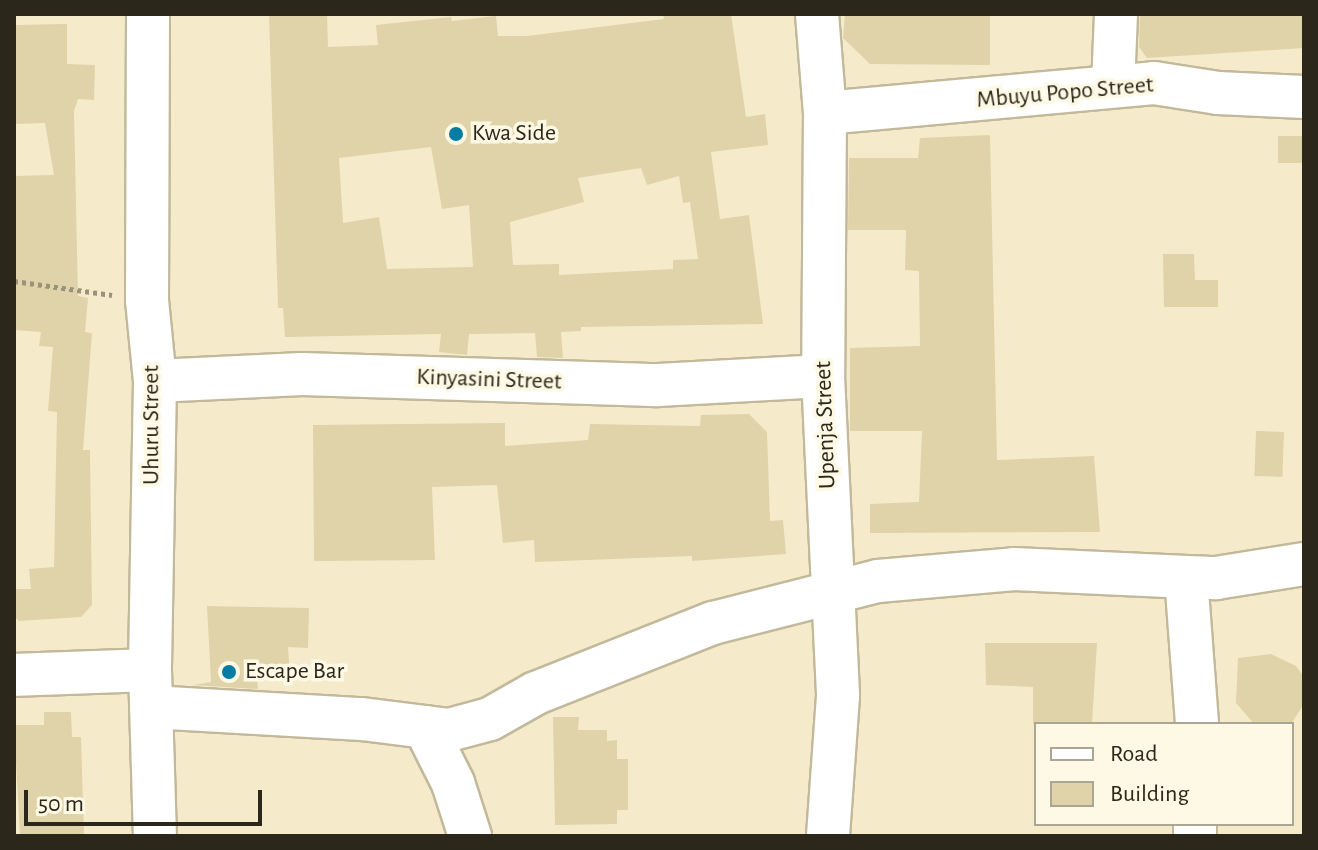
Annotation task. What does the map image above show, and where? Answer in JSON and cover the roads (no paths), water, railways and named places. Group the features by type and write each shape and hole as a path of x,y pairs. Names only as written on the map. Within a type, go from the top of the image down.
{"street":[{"name":"Uhuru Street","path":"148,14 147,300 155,381 150,688 155,836"},
{"name":"Upenja Street","path":"817,14 825,113 823,376 838,696 828,836"},
{"path":"1113,86 1116,14"},
{"name":"Mbuyu Popo Street","path":"825,113 1154,83 1218,93 1304,97"},
{"name":"Kinyasini Street","path":"155,381 302,374 658,385 823,376"},
{"path":"14,675 150,688 425,727 471,726 536,693 673,638 835,590 878,581 1014,569 1227,577 1304,564"},
{"path":"1186,577 1197,722"},
{"path":"425,727 453,783 470,836"}],"place":[{"name":"Kwa Side","path":"456,134"},
{"name":"Escape Bar","path":"229,672"}]}
